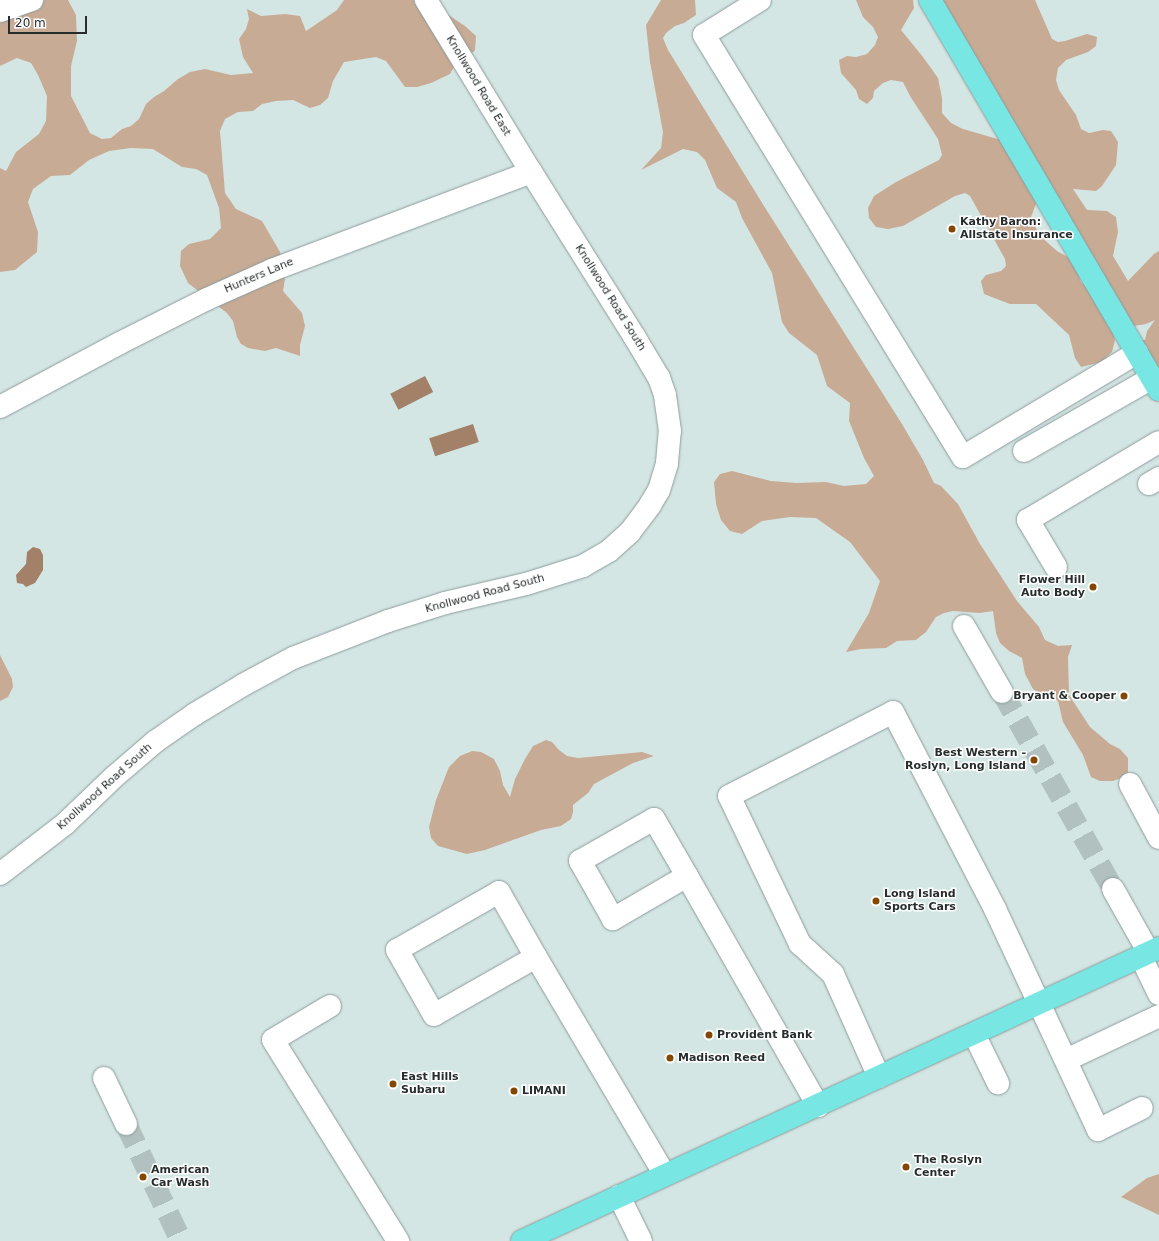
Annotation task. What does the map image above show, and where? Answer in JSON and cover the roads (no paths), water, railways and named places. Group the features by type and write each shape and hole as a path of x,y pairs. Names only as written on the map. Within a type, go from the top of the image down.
{"main road":[{"path":"930,0 1155,384"},
{"path":"522,1241 1040,1004 1150,952"}],"street":[{"path":"0,11 32,0"},
{"name":"Knollwood Road East","path":"426,0 531,172"},
{"path":"760,0 704,35 963,457 1137,354"},
{"name":"Hunters Lane","path":"0,407 160,323 272,270 531,172"},
{"name":"Knollwood Road South","path":"0,874 65,824 114,777 156,741 195,714 243,685 293,658 388,621 445,603 526,584 583,566 609,550 634,527 659,490 667,463 670,431 665,395 652,366 634,336 531,172"},
{"path":"1024,451 1155,384"},
{"path":"1056,566 1028,520 1159,442"},
{"path":"964,626 1002,692"},
{"path":"879,1077 833,974 800,944 729,796 893,712 995,909 1098,1130 1142,1108"},
{"path":"1130,784 1159,838"},
{"path":"687,876 613,919 580,861 654,819 687,876 818,1106"},
{"path":"1113,889 1150,952 1159,994"},
{"path":"536,957 434,1015 397,950 499,892 665,1176"},
{"path":"330,1006 273,1040 398,1241"},
{"path":"1066,1060 1159,1016"},
{"path":"974,1034 998,1083"},
{"path":"104,1078 126,1124"},
{"path":"619,1196 641,1241"}],"tunnel":[{"path":"1002,692 1113,889"},
{"path":"126,1124 181,1241"}],"place":[{"name":"Kathy Baron: Allstate Insurance","path":"952,229"},
{"name":"Flower Hill Auto Body","path":"1093,587"},
{"name":"Bryant & Cooper","path":"1124,696"},
{"name":"Best Western - Roslyn, Long Island","path":"1034,760"},
{"name":"Long Island Sports Cars","path":"876,901"},
{"name":"Provident Bank","path":"709,1035"},
{"name":"Madison Reed","path":"670,1058"},
{"name":"East Hills Subaru","path":"393,1084"},
{"name":"LIMANI","path":"514,1091"},
{"name":"The Roslyn Center","path":"906,1167"},
{"name":"American Car Wash","path":"143,1177"}]}
